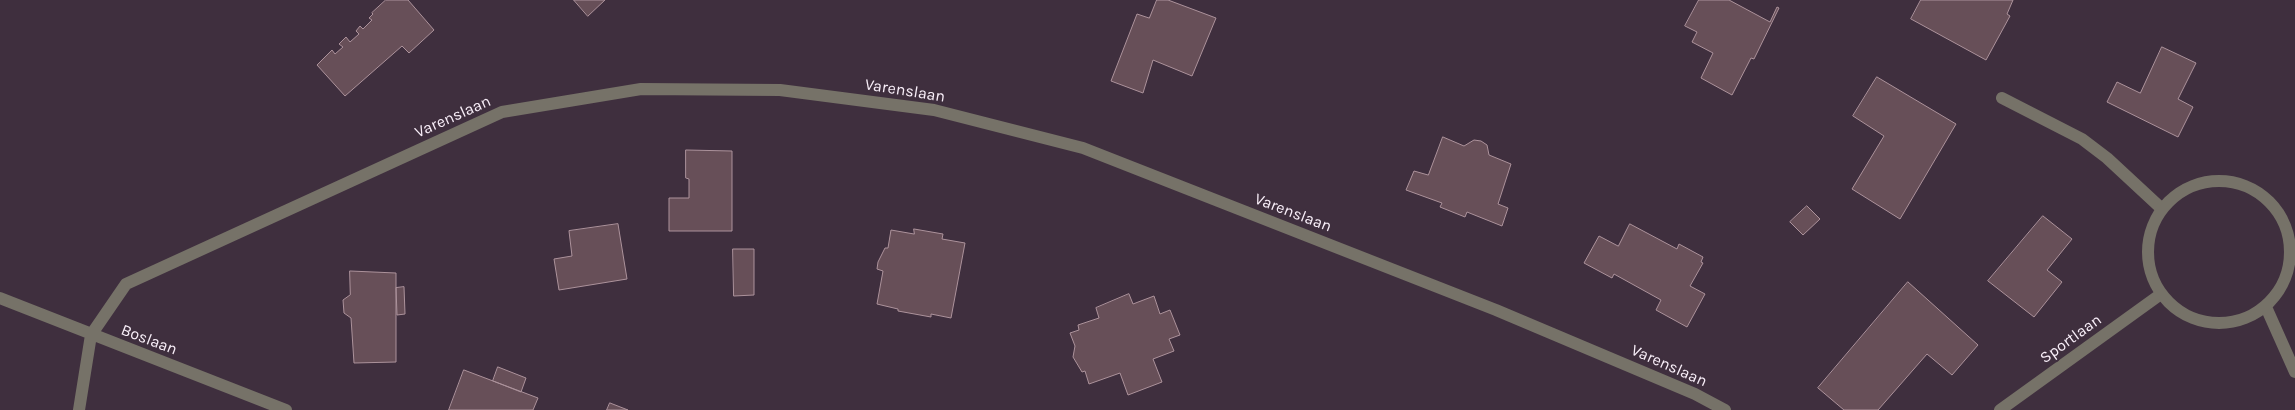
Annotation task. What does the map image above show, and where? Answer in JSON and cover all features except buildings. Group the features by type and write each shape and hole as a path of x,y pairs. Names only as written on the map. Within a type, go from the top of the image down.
{"street":[{"name":"Varenslaan","path":"91,335 126,284 502,112 641,89 780,90 934,110 1083,148 1496,310 1695,394 1725,410"},
{"path":"2002,98 2082,139 2107,158 2162,209"},
{"path":"2211,181 2236,182 2259,192 2277,209 2288,232 2292,256 2278,294 2266,307 2246,320 2221,324 2196,321 2179,312 2161,294 2150,271 2148,246 2154,222 2162,209 2187,188 2211,181"},
{"name":"Sportlaan","path":"2000,410 2161,294"},
{"name":"Boslaan","path":"0,298 286,410"},
{"path":"2266,307 2295,372"},
{"path":"79,410 91,335"}]}
